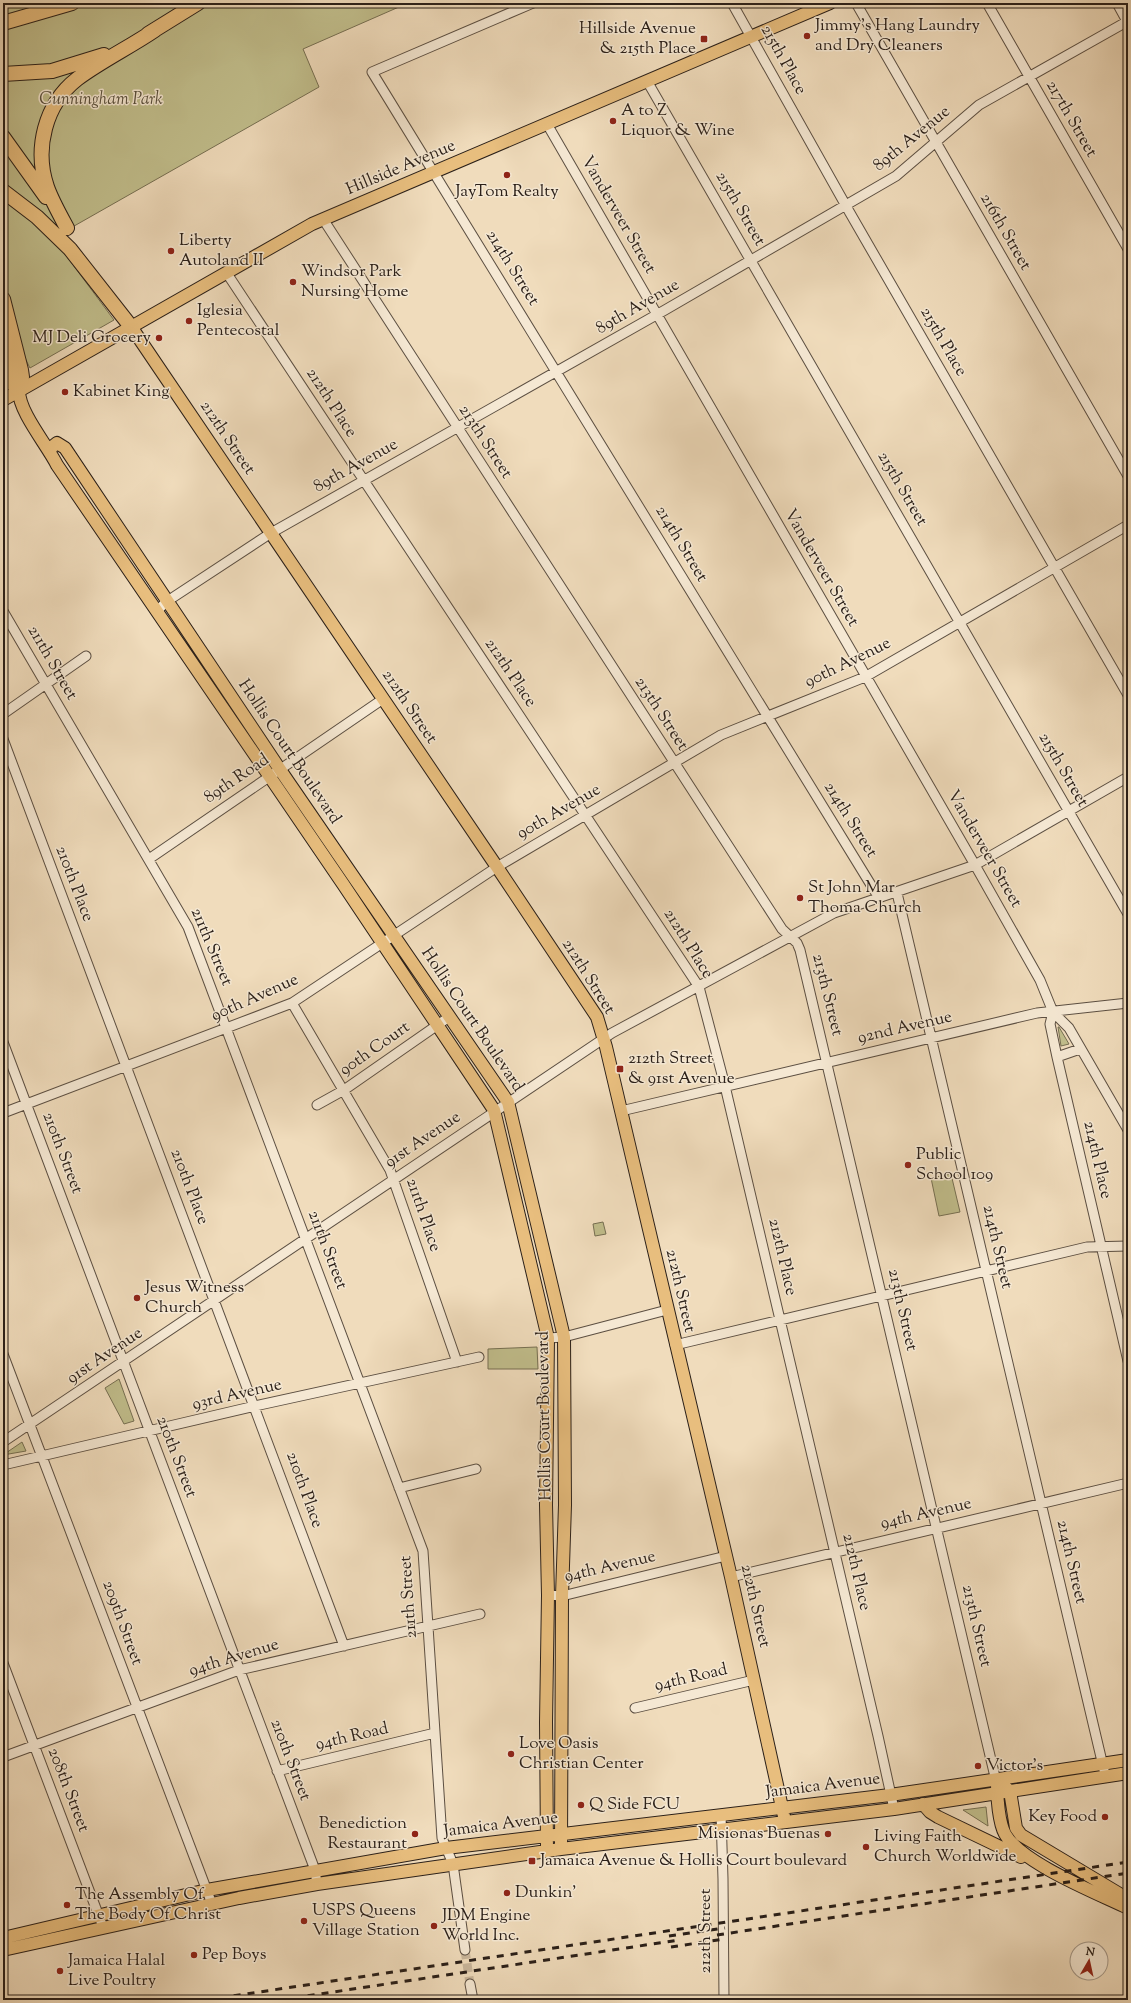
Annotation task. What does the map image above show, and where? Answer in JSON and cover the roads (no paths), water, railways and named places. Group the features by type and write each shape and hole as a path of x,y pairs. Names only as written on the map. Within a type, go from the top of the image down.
{"highway":[{"path":"3,23 72,3"},
{"path":"67,228 50,196 42,167 42,141 49,116 64,92 77,79 198,3"},
{"path":"3,74 37,73 67,67 104,55 155,30"},
{"path":"3,137 78,244 88,270"},
{"path":"3,191 48,227 88,270 132,328"},
{"path":"3,299 22,370 19,391"},
{"path":"3,350 12,383 19,391"}],"main road":[{"name":"Hillside Avenue","path":"3,400 132,328 292,234 323,219 830,3"},
{"name":"212th Street","path":"132,328 497,866 597,1017 621,1111 675,1345 731,1577 785,1821"},
{"name":"Hollis Court Boulevard","path":"19,391 19,398 24,410 87,508 269,776 314,830"},
{"name":"Hollis Court Boulevard","path":"50,451 55,444 63,445 166,602 280,769 314,830 348,881 382,945 494,1110 548,1338 546,1505 548,1595 546,1657 547,1851"},
{"path":"87,508 97,498"},
{"path":"118,554 128,544"},
{"path":"195,667 205,659"},
{"path":"227,714 237,706"},
{"name":"Hollis Court Boulevard","path":"348,881 395,936 508,1102 564,1337 565,1505 562,1596 562,1849"},
{"path":"511,1181 526,1177"},
{"path":"530,1261 544,1257"},
{"path":"547,1420 564,1418"},
{"path":"546,1505 565,1505"},
{"path":"546,1657 563,1657"},
{"path":"546,1722 563,1721"},
{"name":"Jamaica Avenue","path":"3,1938 212,1904 317,1884 452,1864 785,1821 894,1809 923,1804 1103,1763 1128,1760"},
{"name":"Jamaica Avenue","path":"3,1950 207,1890 446,1848 783,1809 976,1783 1010,1791 1128,1773"},
{"path":"997,1787 1006,1835 1016,1848 1034,1861"},
{"path":"1010,1791 1016,1828 1019,1834 1128,1899"},
{"path":"923,1804 930,1812 1012,1854 1034,1861 1128,1908"}],"street":[{"name":"214th Street","path":"533,3 372,72 879,898"},
{"name":"215th Place","path":"732,3 846,206 1128,695"},
{"name":"216th Street","path":"856,3 1128,476"},
{"name":"217th Street","path":"987,3 1128,250"},
{"path":"1117,3 1128,22"},
{"name":"89th Avenue","path":"157,611 166,602 271,533 657,315 896,176 979,106 1128,22"},
{"name":"215th Street","path":"647,81 1128,914"},
{"name":"Vanderveer Street","path":"547,124 975,865 1040,980 1053,1012 1069,1028 1128,1130"},
{"name":"213th Street","path":"323,219 674,764 782,929 800,950 997,1787"},
{"name":"212th Place","path":"226,272 699,987 725,1086 894,1809"},
{"name":"90th Avenue","path":"3,1114 292,1003 382,945 497,866 674,764 721,735 865,676 1128,525"},
{"name":"211th Street","path":"3,611 188,927 423,1551 442,1838 452,1864 465,1950"},
{"path":"3,714 86,656"},
{"name":"89th Road","path":"149,859 383,699"},
{"name":"210th Place","path":"3,739 344,1646"},
{"path":"879,898 898,893 975,865 1128,777"},
{"name":"214th Street","path":"898,893 1040,1504 1105,1776"},
{"name":"91st Avenue","path":"3,1442 30,1426 494,1110 603,1038 834,913 879,898"},
{"name":"211th Place","path":"292,1003 344,1090 394,1179 456,1362"},
{"name":"92nd Avenue","path":"621,1111 1037,1013 1128,1003"},
{"name":"214th Place","path":"1053,1012 1050,1024 1057,1057 1128,1361"},
{"name":"90th Court","path":"317,1106 344,1090 449,1017"},
{"name":"210th Street","path":"3,1042 315,1870 317,1884"},
{"path":"1057,1057 1080,1049"},
{"path":"675,1345 1087,1247 1101,1248 1128,1246"},
{"path":"548,1338 564,1337 667,1310"},
{"name":"209th Street","path":"3,1354 212,1904"},
{"name":"93rd Avenue","path":"3,1465 150,1432 255,1406 479,1357"},
{"path":"399,1488 476,1469"},
{"name":"94th Avenue","path":"731,1577 1128,1483"},
{"name":"94th Avenue","path":"548,1595 562,1596 726,1556"},
{"name":"94th Avenue","path":"3,1757 239,1670 480,1614"},
{"name":"208th Street","path":"3,1663 101,1922"},
{"name":"94th Road","path":"635,1708 754,1680"},
{"name":"94th Road","path":"277,1771 435,1734"},
{"name":"212th Street","path":"721,1815 724,2000"},
{"path":"470,1984 473,2000"}],"tunnel":[{"path":"465,1950 470,1984"}],"railway":[{"path":"206,2000 1128,1862"},
{"path":"717,1935 1128,1873"},
{"path":"669,1936 725,1928"},
{"path":"671,1947 724,1939"},
{"path":"280,2000 679,1940"}],"place":[{"name":"Jimmy's Hang Laundry and Dry Cleaners","path":"807,36"},
{"name":"Hillside Avenue & 215th Place","path":"704,39"},
{"name":"A to Z Liquor & Wine","path":"613,121"},
{"name":"JayTom Realty","path":"507,175"},
{"name":"Liberty Autoland II","path":"171,251"},
{"name":"Windsor Park Nursing Home","path":"293,282"},
{"name":"Iglesia Pentecostal","path":"189,321"},
{"name":"MJ Deli Grocery","path":"159,338"},
{"name":"Kabinet King","path":"65,392"},
{"name":"St John Mar Thoma Church","path":"800,898"},
{"name":"212th Street & 91st Avenue","path":"620,1069"},
{"name":"Public School 109","path":"908,1165"},
{"name":"Jesus Witness Church","path":"137,1298"},
{"name":"Love Oasis Christian Center","path":"511,1754"},
{"name":"Victor’s","path":"978,1766"},
{"name":"Q Side FCU","path":"581,1805"},
{"name":"Key Food","path":"1105,1817"},
{"name":"Benediction Restaurant","path":"415,1834"},
{"name":"Misionas Buenas","path":"828,1834"},
{"name":"Living Faith Church Worldwide","path":"866,1847"},
{"name":"Jamaica Avenue & Hollis Court boulevard","path":"532,1861"},
{"name":"Dunkin'","path":"507,1893"},
{"name":"The Assembly Of The Body Of Christ","path":"67,1905"},
{"name":"USPS Queens Village Station","path":"304,1921"},
{"name":"JDM Engine World Inc.","path":"434,1926"},
{"name":"Pep Boys","path":"194,1955"},
{"name":"Jamaica Halal Live Poultry","path":"60,1971"}],"park label":[{"name":"Cunningham Park","path":"101,100"}]}
